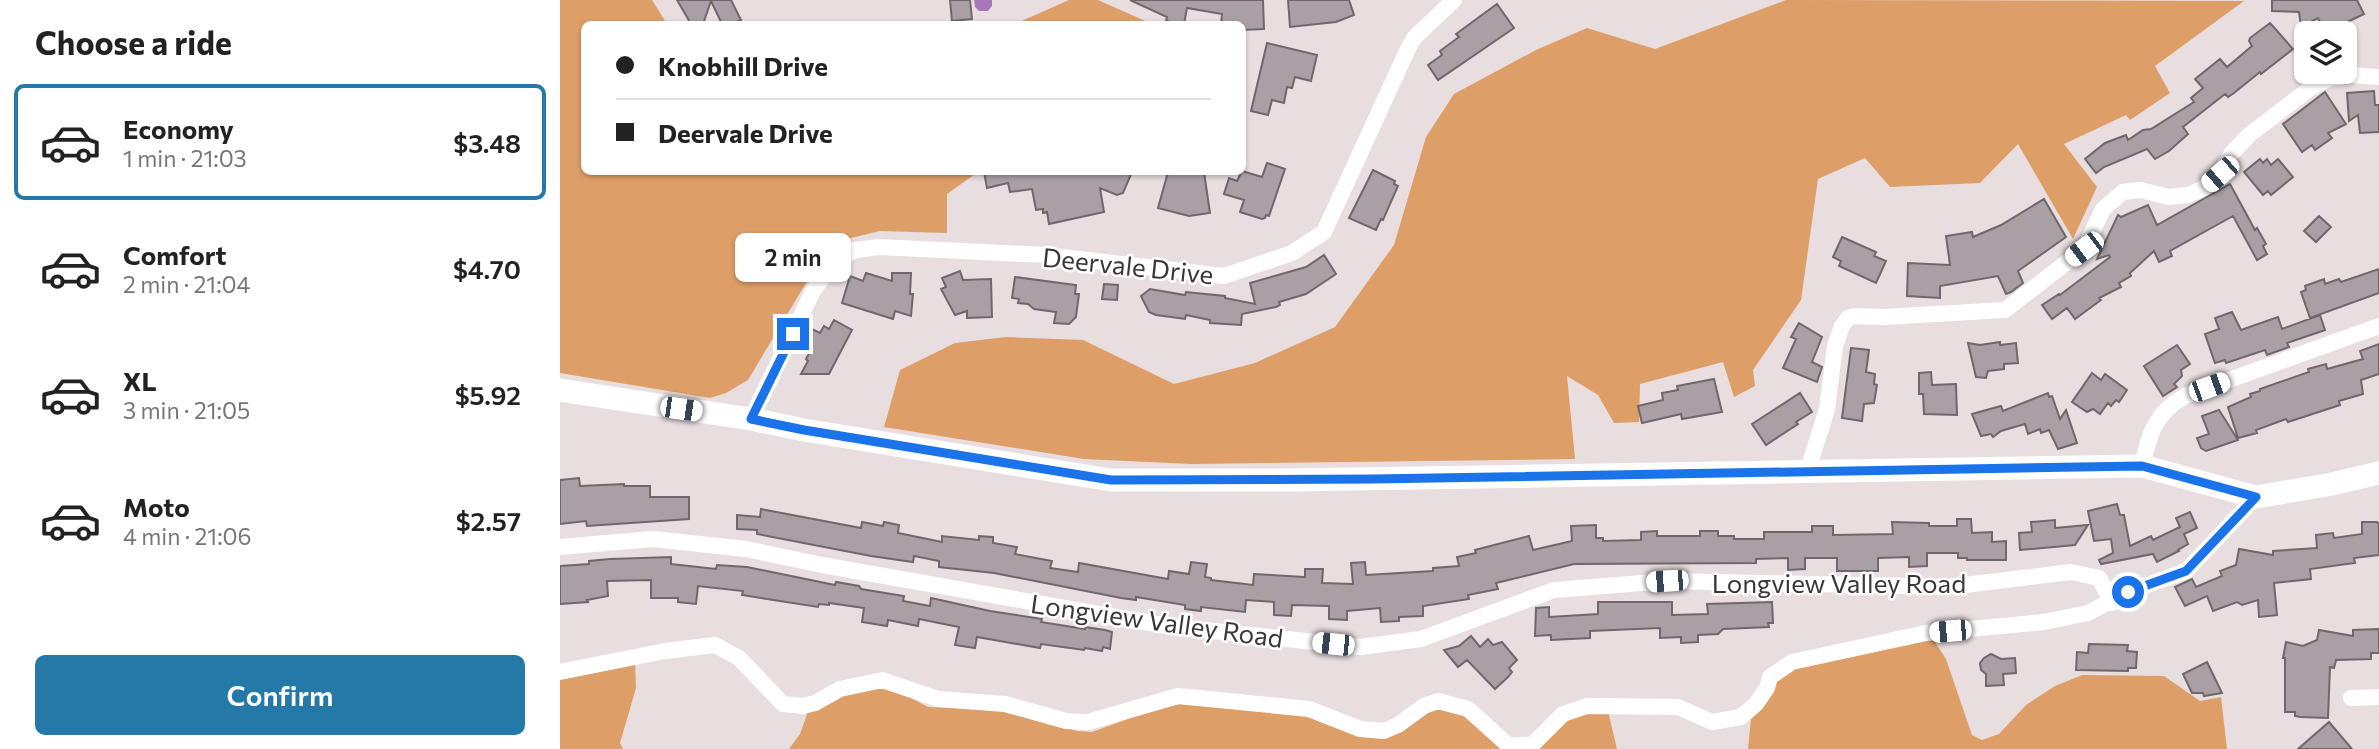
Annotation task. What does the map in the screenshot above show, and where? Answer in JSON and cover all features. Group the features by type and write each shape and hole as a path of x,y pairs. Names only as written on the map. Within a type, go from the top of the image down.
{"main road":[{"path":"560,390 751,419 1111,480 1292,480 2142,466 2256,497 2379,473"}],"street":[{"name":"Deervale Drive","path":"751,419 813,291 833,263 855,250 879,247 1045,255 1224,276 1292,253 1324,232 1406,51 1414,37 1454,0"},
{"path":"1807,473 1827,409 1835,346 1848,318 2005,310 2084,249 2103,209 2123,192 2140,190 2169,197 2188,195 2204,188 2220,174 2231,154 2249,135 2312,87 2330,78 2351,75 2379,77"},
{"path":"2142,466 2152,429 2168,406 2185,396 2379,326"},
{"path":"560,672 665,651 715,645 739,658 783,704 803,706 815,703 840,689 882,680 938,699 1006,704 1066,721 1088,722 1178,696 1309,709 1360,730 1384,731 1398,725 1424,706 1438,701 1468,709 1508,746 1533,744 1563,714 1587,706 1678,707 1712,722 1741,717 1756,704 1767,688 1770,677 1792,662 1926,633 2044,622 2088,614 2128,592 2186,571 2256,497"},
{"name":"Longview Valley Road","path":"560,547 653,538 746,549 1167,626 1360,648 1421,639 1554,590 1667,581 1948,587 2071,572 2099,578 2112,603"},
{"path":"2351,698 2379,697"}],"shaded area":[{"path":"560,0 652,0 665,21 581,21 581,175 974,175 947,194 947,233 880,231 847,239 827,248 748,380 726,393 710,398 560,373"},
{"path":"974,0 992,0 992,6 988,11 979,11"},
{"path":"1069,0 1098,0 1145,21 1022,21"},
{"path":"1786,0 2244,1 2155,66 2170,93 2130,120 2126,115 2064,144 2097,187 2073,239 2018,144 1980,183 1890,187 1865,158 1818,179 1801,300 1753,370 1755,386 1734,397 1723,362 1640,384 1639,422 1614,423 1598,395 1567,376 1575,459 1191,464 1084,459 884,427 900,370 955,343 1006,337 1083,340 1174,384 1255,363 1335,327 1394,245 1426,137 1454,94 1536,50 1587,28 1655,49"},
{"path":"1931,636 1946,659 1972,735 1982,740 1999,734 2026,705 2055,686 2082,675 2164,676 2200,701 2221,697 2227,749 1748,749 1751,718 1779,677 1793,666"},
{"path":"635,661 636,688 620,743 623,749 560,749 560,675"},
{"path":"863,687 882,688 928,707 1007,710 1031,715 1077,731 1092,732 1155,709 1180,704 1312,716 1353,733 1438,707 1468,715 1505,749 789,749 800,734 809,709"},
{"path":"1608,711 1617,749 1530,749 1569,717"}],"building":[{"path":"677,0 731,0 741,20 721,21 711,1 704,21 689,21"},
{"path":"950,0 970,0 972,19 952,21"},
{"path":"1130,0 1263,0 1264,29 1246,30 1246,21 1221,21 1222,14 1187,8 1185,21 1166,21 1167,17"},
{"path":"1288,0 1349,0 1354,15 1336,22 1290,27"},
{"path":"2272,0 2357,0 2364,14 2349,21 2320,21 2318,18 2300,21 2299,12 2272,11"},
{"path":"1497,4 1514,28 1438,80 1428,65 1442,55 1440,51 1459,37 1456,34"},
{"path":"2270,23 2293,49 2228,97 2225,94 2183,127 2188,134 2169,151 2155,159 2147,149 2096,173 2085,159 2105,143 2126,135 2128,140 2194,102 2191,98 2203,88 2195,79 2220,59 2227,67 2252,46 2250,38"},
{"path":"1267,43 1317,55 1311,81 1295,77 1292,88 1287,87 1284,103 1272,100 1268,115 1251,111"},
{"path":"2374,91 2375,105 2379,105 2379,132 2360,133 2358,115 2349,121 2347,93"},
{"path":"2325,92 2346,124 2328,133 2332,138 2315,150 2312,145 2302,152 2283,124"},
{"path":"2260,159 2263,163 2267,159 2271,165 2278,159 2293,177 2271,195 2268,191 2263,195 2244,172"},
{"path":"1267,163 1285,169 1269,216 1266,215 1262,219 1240,212 1244,200 1224,194 1229,178 1237,181 1240,175 1246,175 1246,172 1262,177"},
{"path":"1373,170 1395,181 1394,184 1398,186 1376,230 1349,218"},
{"path":"985,175 1131,175 1123,193 1117,195 1100,188 1104,212 1049,224 1047,212 1043,213 1043,209 1036,210 1032,189 1010,192 1008,183 987,188"},
{"path":"1167,175 1204,175 1210,213 1189,216 1158,208"},
{"path":"2230,184 2255,230 2257,228 2266,244 2263,246 2267,254 2257,260 2233,216 2170,251 2172,256 2159,262 2154,251 2130,273 2131,276 2119,283 2121,287 2099,298 2101,300 2075,319 2067,308 2052,319 2042,305 2060,295 2110,257 2109,255 2097,259 2118,215 2121,217 2148,205 2157,225"},
{"path":"2044,199 2066,237 2018,271 2023,283 2011,292 2006,294 1998,276 1940,286 1940,298 1907,296 1908,263 1950,265 1946,236 1972,232 1973,237 2001,225"},
{"path":"2319,216 2331,227 2316,242 2304,231"},
{"path":"1842,237 1876,252 1874,256 1886,261 1876,283 1839,266 1841,261 1833,257"},
{"path":"1324,255 1336,274 1306,294 1279,302 1280,305 1276,307 1242,314 1241,325 1210,323 1210,320 1186,315 1185,319 1156,315 1149,312 1141,296 1150,289 1185,295 1186,292 1225,296 1255,304 1250,283 1306,267"},
{"path":"2379,269 2379,293 2310,318 2301,292 2306,290 2305,286 2324,279 2325,284 2339,279 2341,282"},
{"path":"960,271 963,280 991,279 992,317 967,318 967,311 955,315 941,289 946,287 942,278"},
{"path":"866,273 892,281 892,273 911,273 911,316 895,311 893,319 842,303 850,276 863,281"},
{"path":"1015,277 1076,285 1075,294 1079,294 1076,317 1069,324 1054,323 1056,312 1034,309 1028,304 1018,303 1019,299 1012,298"},
{"path":"1104,284 1118,285 1117,300 1102,299"},
{"path":"2232,312 2241,330 2278,317 2282,329 2320,315 2325,330 2287,343 2289,347 2267,355 2265,350 2226,363 2225,360 2215,363 2205,334 2219,329 2215,318"},
{"path":"834,320 852,330 829,374 801,374 811,350 803,346 812,329 820,333 824,326 829,329"},
{"path":"1799,323 1822,337 1812,362 1822,367 1817,382 1783,368 1796,339 1791,337"},
{"path":"2000,342 2000,345 2016,343 2018,363 2004,364 2004,369 1988,371 1986,378 1976,377 1968,343 1980,345"},
{"path":"2379,344 2379,374 2361,380 2363,394 2339,401 2340,405 2288,422 2286,419 2256,430 2257,433 2238,438 2228,407 2251,397 2250,394 2260,389 2309,372 2308,369 2326,364 2327,369 2363,359 2360,351"},
{"path":"2177,345 2190,364 2181,370 2182,376 2174,384 2177,387 2163,396 2144,366"},
{"path":"1851,348 1869,350 1866,372 1875,374 1874,384 1877,385 1874,403 1864,404 1862,421 1842,418"},
{"path":"1931,372 1932,385 1956,384 1957,415 1924,414 1923,394 1919,394 1919,373"},
{"path":"2092,373 2101,380 2105,374 2127,390 2119,402 2116,400 2111,406 2108,403 2100,414 2093,409 2087,412 2072,402"},
{"path":"1714,379 1722,412 1682,419 1681,414 1642,423 1638,406 1663,400 1662,393 1678,390 1677,386"},
{"path":"1800,393 1812,412 1766,445 1752,424"},
{"path":"2048,393 2049,397 2052,396 2060,419 2066,410 2077,443 2058,449 2049,430 2041,433 2040,429 2028,434 2025,424 2001,431 1993,437 1991,434 1981,436 1972,414 2001,406 2003,411"},
{"path":"2219,410 2238,440 2206,451 2201,448 2197,438 2209,434 2202,416"},
{"path":"579,478 580,486 650,486 650,497 689,497 689,519 587,526 586,521 560,524 560,480"},
{"path":"2117,504 2120,515 2124,515 2130,546 2151,536 2153,540 2180,527 2176,518 2190,512 2197,528 2184,534 2188,544 2157,562 2153,554 2101,564 2099,560 2113,553 2111,539 2094,541 2088,511"},
{"path":"761,509 861,528 862,522 883,526 884,522 899,525 898,533 942,542 942,536 979,540 979,536 993,537 993,543 1017,547 1015,554 1052,561 1050,568 1078,572 1079,563 1168,579 1169,571 1189,574 1191,562 1207,564 1205,577 1211,580 1253,585 1254,574 1305,577 1305,569 1323,569 1322,583 1353,584 1351,563 1365,562 1366,575 1433,571 1433,568 1459,566 1457,557 1476,553 1475,550 1529,536 1533,550 1572,541 1571,526 1596,525 1596,538 1603,538 1603,541 1641,540 1641,532 1657,531 1657,536 1700,536 1700,531 1718,531 1718,536 1734,536 1734,539 1764,539 1764,532 1812,532 1812,526 1833,526 1833,535 1893,534 1892,522 1957,526 1957,519 1971,519 1972,533 1992,532 1992,542 2006,541 2006,560 1967,560 1958,558 1958,553 1927,553 1927,566 1909,567 1909,557 1878,558 1878,571 1837,571 1837,558 1805,558 1805,569 1788,570 1788,558 1756,559 1756,563 1574,564 1496,583 1498,589 1468,595 1469,599 1423,606 1423,616 1399,617 1399,621 1381,622 1380,608 1347,611 1347,620 1329,619 1329,606 1292,605 1291,616 1274,615 1274,602 1246,600 1245,612 1201,607 1201,611 1185,609 1185,605 1136,597 1136,600 1121,598 994,573 939,567 939,561 914,556 913,562 871,556 757,534 757,530 737,529 737,515 760,517"},
{"path":"2055,520 2055,528 2088,525 2075,545 2020,550 2019,533 2032,532 2031,522"},
{"path":"2362,522 2379,524 2379,555 2354,558 2355,563 2310,569 2311,579 2274,583 2277,615 2259,617 2258,600 2242,605 2237,602 2213,611 2207,596 2185,606 2175,587 2192,579 2196,587 2222,576 2220,571 2236,565 2239,549 2273,555 2273,551 2317,548 2316,535 2333,533 2334,538 2362,534"},
{"path":"671,557 671,564 716,569 717,565 747,567 835,585 836,582 859,586 861,589 904,596 903,601 930,606 931,598 1042,619 1041,622 1105,630 1112,632 1110,649 1103,647 1102,651 1084,650 1041,644 1040,648 977,637 975,648 955,645 959,627 919,619 918,626 888,620 887,626 862,622 864,608 829,603 819,604 818,607 742,595 743,591 698,586 696,604 678,602 678,598 651,598 651,580 607,581 608,596 587,600 588,602 560,604 560,566 610,559"},
{"path":"1598,602 1672,602 1672,615 1708,614 1707,604 1772,602 1773,623 1768,623 1769,627 1723,629 1718,634 1698,635 1698,642 1681,643 1681,637 1660,638 1660,628 1590,631 1590,638 1551,640 1551,635 1535,636 1536,608 1549,607 1549,617 1598,614"},
{"path":"2379,629 2379,653 2371,653 2371,659 2336,660 2334,668 2330,667 2328,718 2300,717 2295,716 2295,712 2285,712 2283,658 2286,642 2303,646 2317,640 2319,630 2353,636 2353,630"},
{"path":"1471,636 1480,647 1488,639 1493,645 1502,642 1517,660 1509,668 1512,672 1495,689 1467,660 1458,667 1444,650 1459,646"},
{"path":"2089,644 2128,645 2127,651 2137,652 2136,668 2128,668 2128,671 2076,670 2077,652 2088,653"},
{"path":"1991,654 2001,659 2015,658 2016,673 2003,674 2004,685 1986,686 1986,674 1981,670 1980,663"},
{"path":"2207,662 2222,693 2204,696 2203,693 2192,693 2183,674"},
{"path":"2329,722 2352,749 2298,749"}],"route":[{"path":"793,334 751,419 1111,480 1373,479 2142,466 2256,497 2186,571 2128,592"}]}
